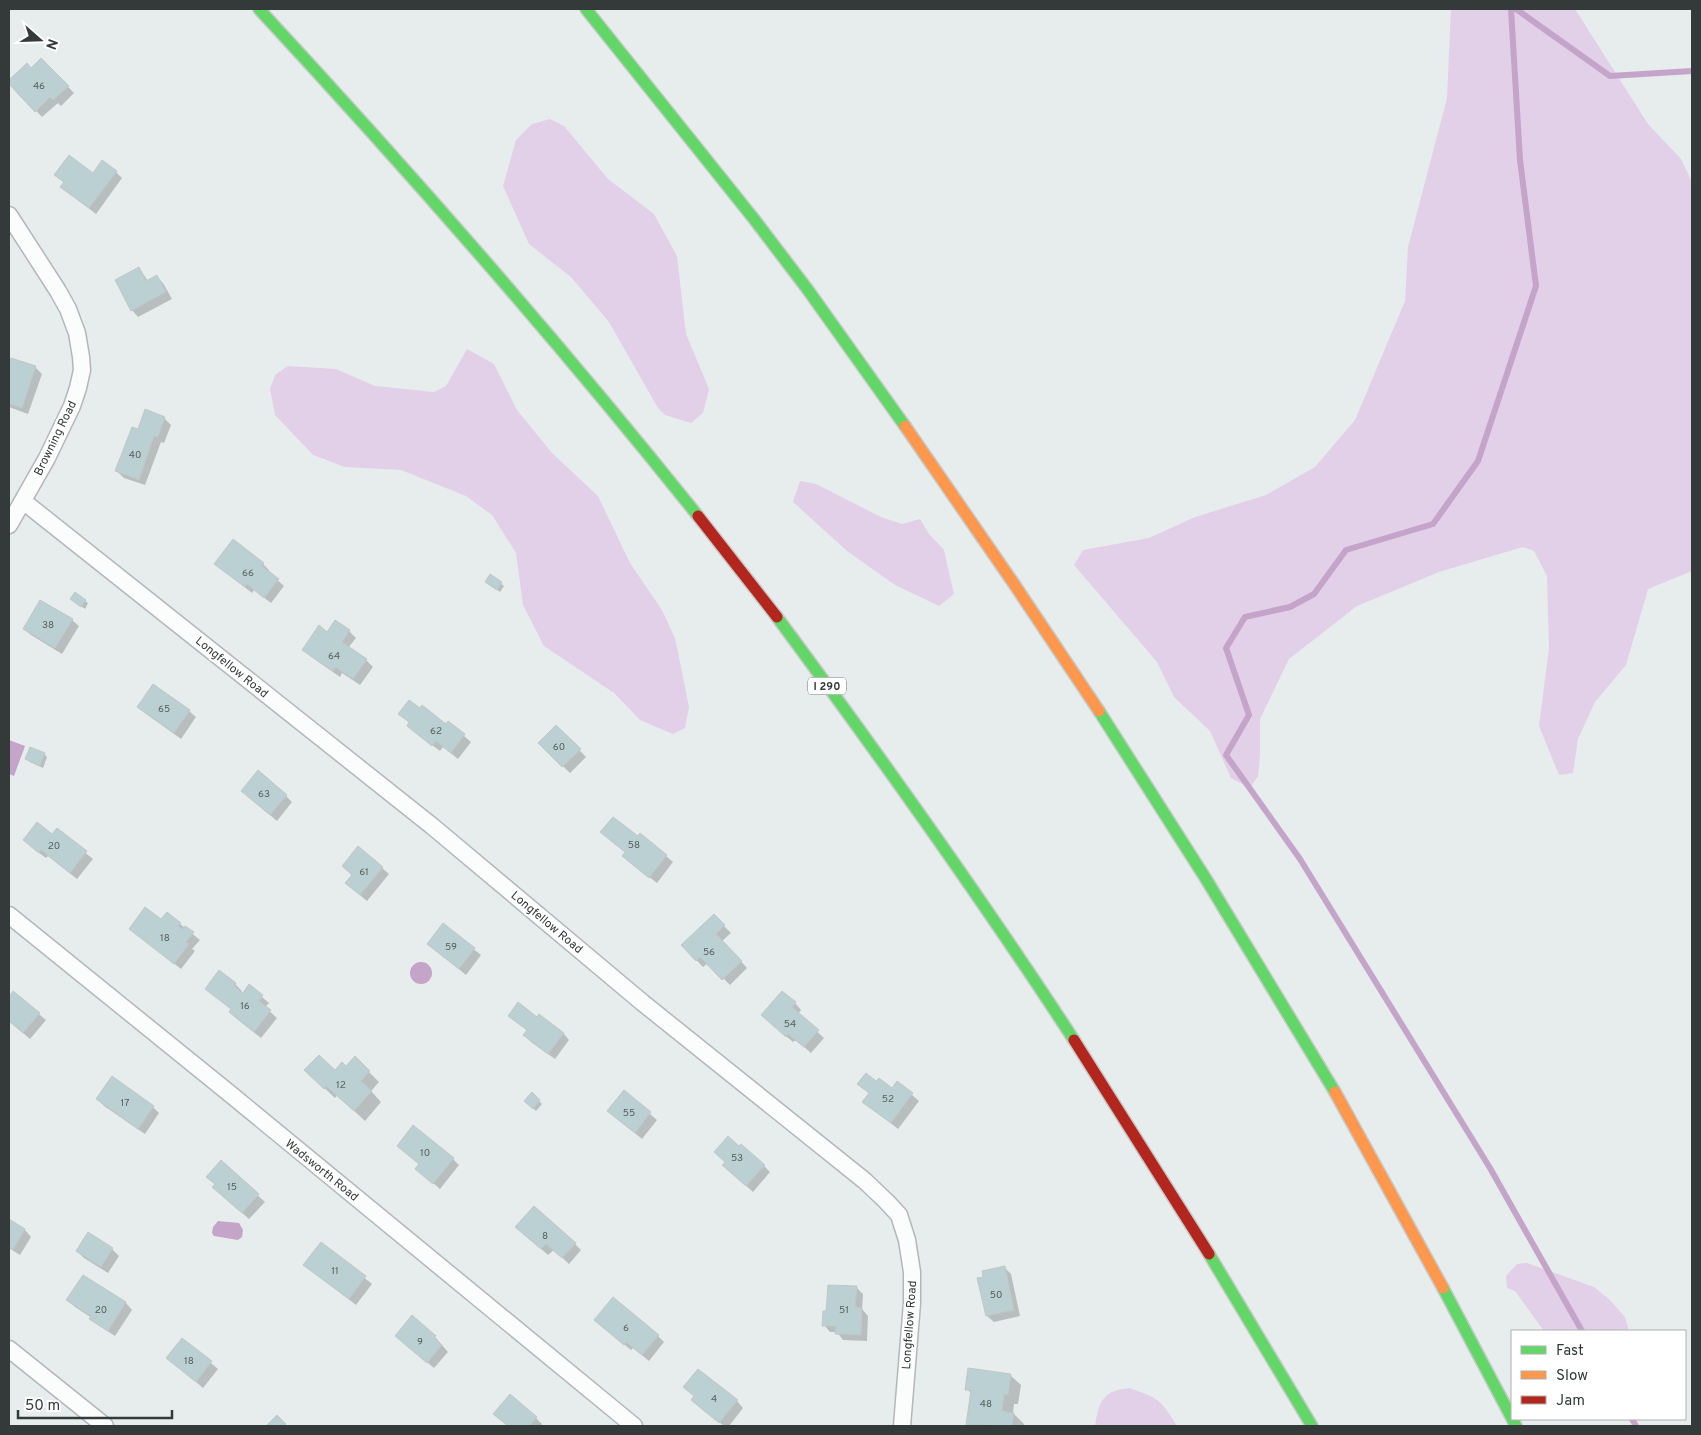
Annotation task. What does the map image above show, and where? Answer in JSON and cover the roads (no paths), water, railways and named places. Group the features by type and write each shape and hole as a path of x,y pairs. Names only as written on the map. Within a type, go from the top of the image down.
{"highway":[{"name":"I 290","path":"259,9 424,189 563,351 690,506 778,620 985,906 1099,1078 1244,1310 1312,1426"},
{"path":"586,9 805,287 895,410 1010,576 1121,744 1233,923 1331,1086 1432,1266 1511,1416"}],"street":[{"name":"Browning Road","path":"9,215 68,309 77,333 81,358 80,379 72,406 48,458 9,525"},
{"name":"Longfellow Road","path":"23,501 432,826 643,1003 865,1181 889,1203 899,1215 902,1223 912,1272 912,1309 902,1426"},
{"name":"Wadsworth Road","path":"9,915 634,1426"},
{"path":"9,1349 105,1426"}],"waterway":[{"path":"1511,9 1520,160 1536,286 1478,461 1433,524 1346,550 1314,594 1290,607 1245,617 1226,648 1249,715 1226,755 1300,859 1490,1168 1581,1330"},
{"path":"1516,9 1610,76 1692,71"},
{"path":"1633,1420 1636,1426"}]}
